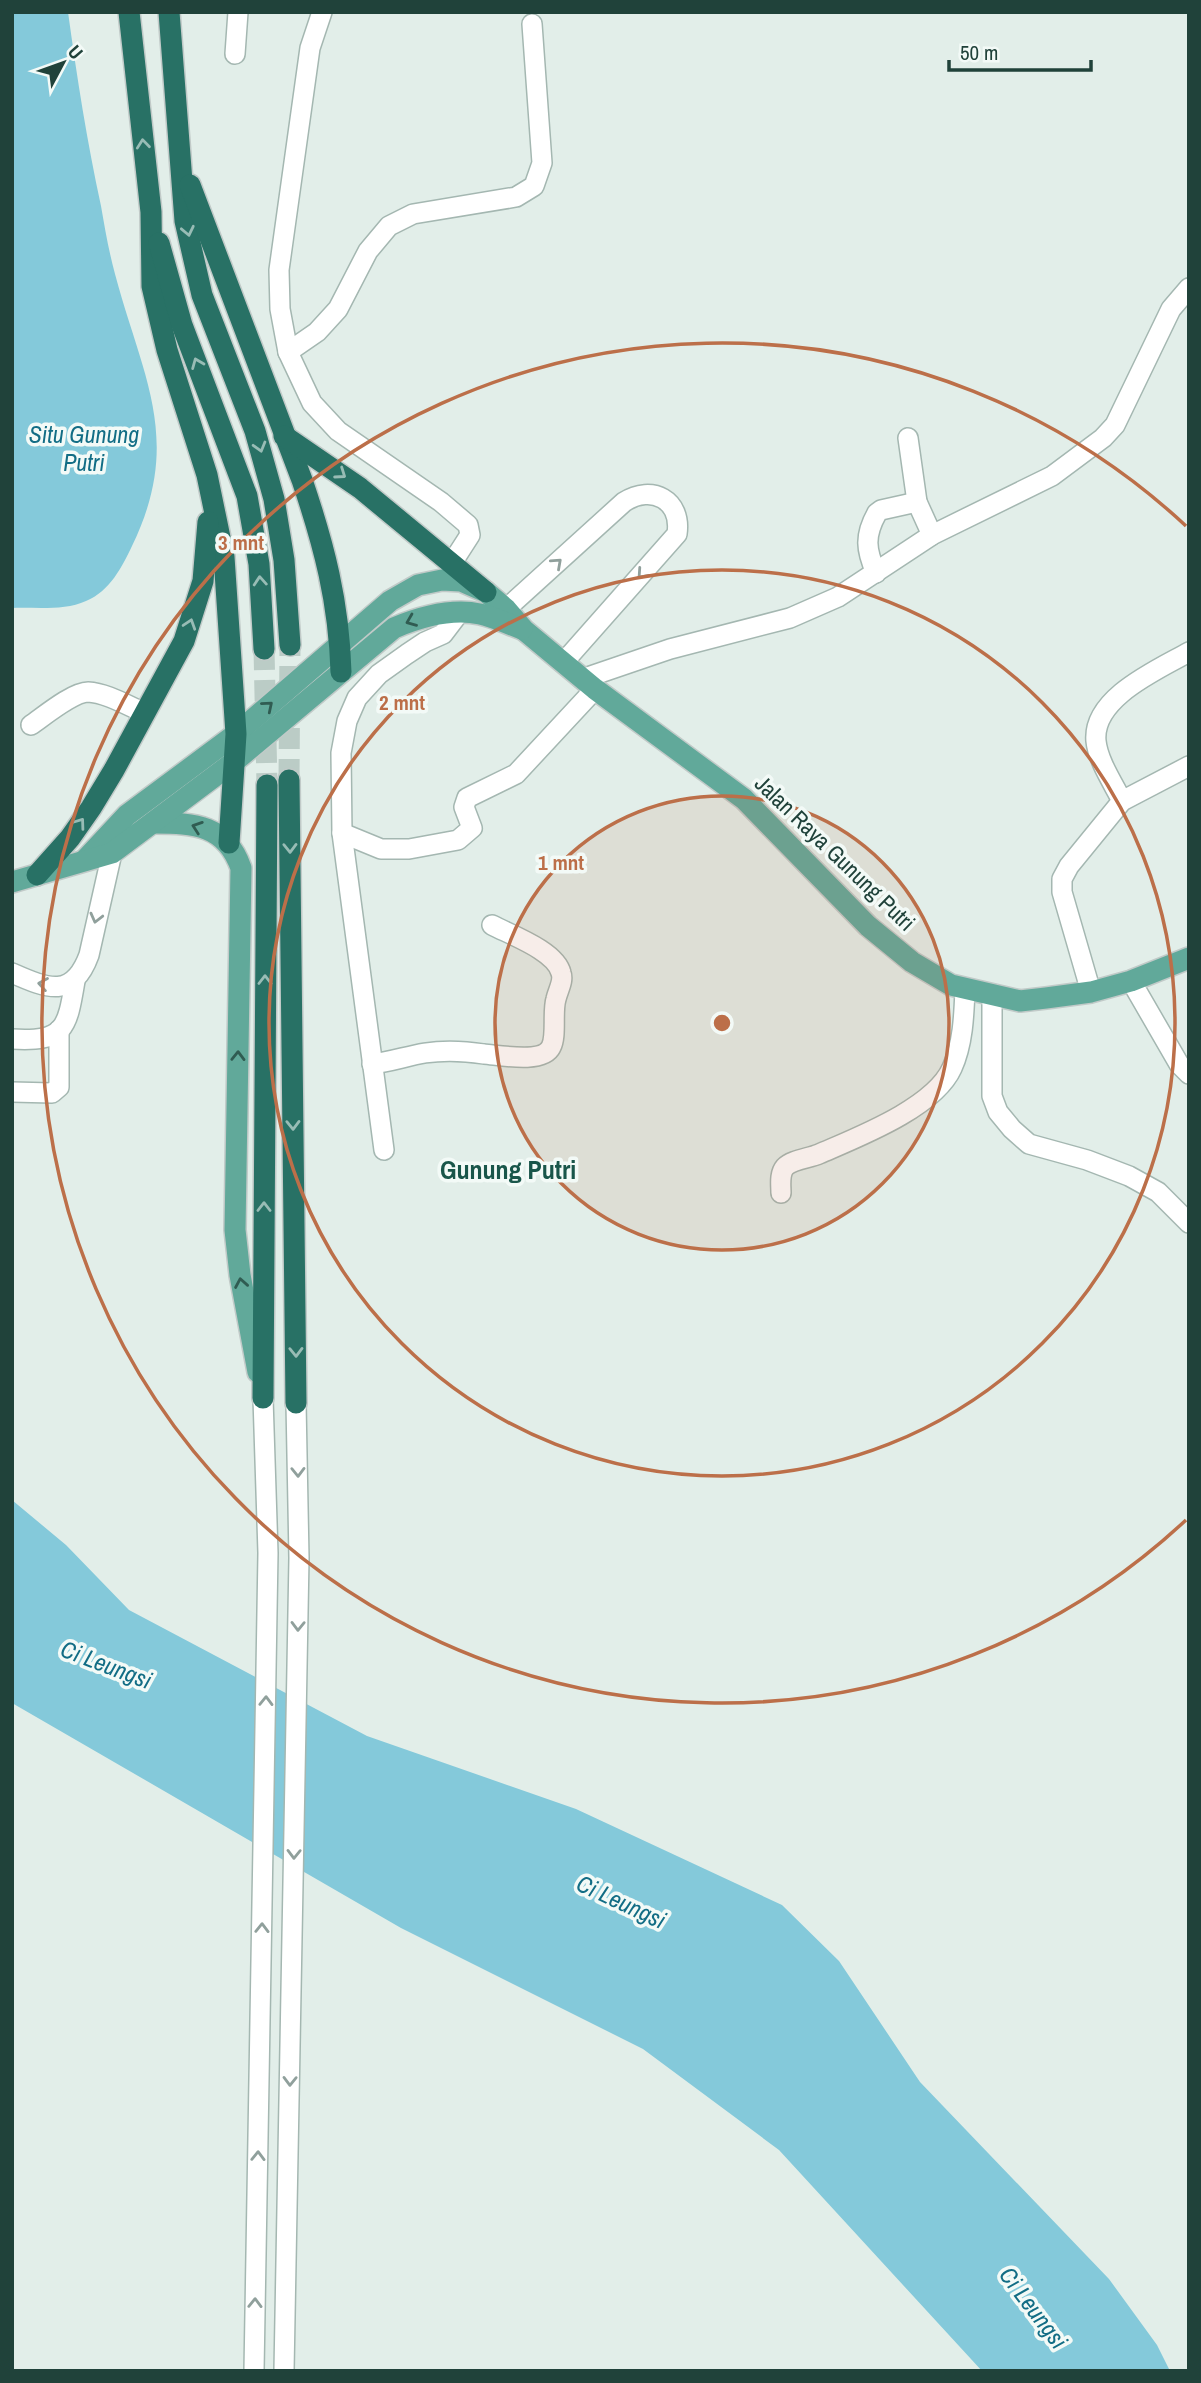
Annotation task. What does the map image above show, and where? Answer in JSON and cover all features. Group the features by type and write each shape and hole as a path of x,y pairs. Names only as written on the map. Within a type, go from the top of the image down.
{"highway":[{"path":"129,12 151,212 152,286 166,350 207,475 224,557 236,734 229,843"},
{"path":"169,12 185,221 202,295 255,431 274,499 284,560 290,645"},
{"path":"182,163 302,480 327,556 340,645 341,672"},
{"path":"151,212 182,325 247,496 259,564 264,649"},
{"path":"284,436 360,488 486,592"},
{"path":"37,876 70,838 91,808 184,641 203,581 209,537 207,475"},
{"path":"289,780 296,1404"},
{"path":"262,1398 267,785"}],"main road":[{"path":"85,860 127,816 236,734 390,601 418,585 442,580 461,581 486,592 506,609 524,630"},
{"path":"12,882 112,853 235,761 394,628 420,617 460,613 480,614 524,630"},
{"name":"Jalan Raya Gunung Putri","path":"524,630 588,684 744,799 877,933 912,962 951,985 1020,1001 1091,992 1131,981 1189,958"},
{"path":"154,823 187,823 217,834 229,843 241,868 235,1230 240,1275 262,1398"}],"street":[{"path":"235,54 238,12"},
{"path":"322,12 310,48 279,271 280,309 288,352 312,403 338,431 440,502 468,525 470,535 452,563"},
{"path":"288,352 317,332 338,309 368,251 388,226 413,214 516,197 534,186 542,163 532,24"},
{"path":"342,833 381,849 409,849 458,840 472,828 464,807 467,798 516,774 588,684 670,649 790,618 838,597 932,535 1052,476 1103,438 1115,425 1171,309 1189,288"},
{"path":"908,438 917,502 932,535"},
{"path":"506,609 624,502 642,494 652,494 667,501 676,515 677,534 563,663"},
{"path":"876,573 867,553 874,518 881,510 917,502"},
{"path":"384,1150 342,833 341,753 347,721 357,698 379,674 425,642 443,634 460,613"},
{"path":"1122,801 1096,744 1099,717 1130,686 1189,652"},
{"path":"31,725 71,698 86,692 105,696 145,713"},
{"path":"1091,992 1062,892 1062,879 1069,866 1122,801 1189,766"},
{"path":"12,1039 44,1040 59,1030 70,1013 75,981 89,955 112,853"},
{"path":"372,1064 444,1051 518,1058 547,1052 552,1046 555,1003 562,974 547,953 492,925"},
{"path":"12,973 37,984 65,987 75,981"},
{"path":"1131,981 1179,1064 1189,1074"},
{"path":"781,1193 783,1170 787,1165 817,1155 890,1121 936,1091 952,1069 964,1026 965,989"},
{"path":"992,996 992,1096 998,1112 1012,1129 1029,1144 1087,1160 1129,1176 1158,1192 1189,1223"},
{"path":"12,1092 56,1091 59,1087 59,1030"},
{"path":"254,2371 268,1553 262,1398"},
{"path":"284,2371 299,1558 296,1404"}],"water":[{"name":"Situ Gunung Putri","path":"12,12 68,12 109,249 146,377 157,440 155,473 147,508 119,570 108,585 94,597 59,607 12,608"},
{"name":"Ci Leungsi","path":"12,1500 66,1545 129,1610 367,1736 576,1809 782,1905 839,1961 920,2082 1109,2279 1157,2345 1170,2371 982,2371 779,2150 643,2049 401,1928 12,1703"}],"tunnel":[{"path":"289,780 290,645"},
{"path":"264,649 267,785"}],"district":[{"name":"Gunung Putri","path":"508,1170"}]}
